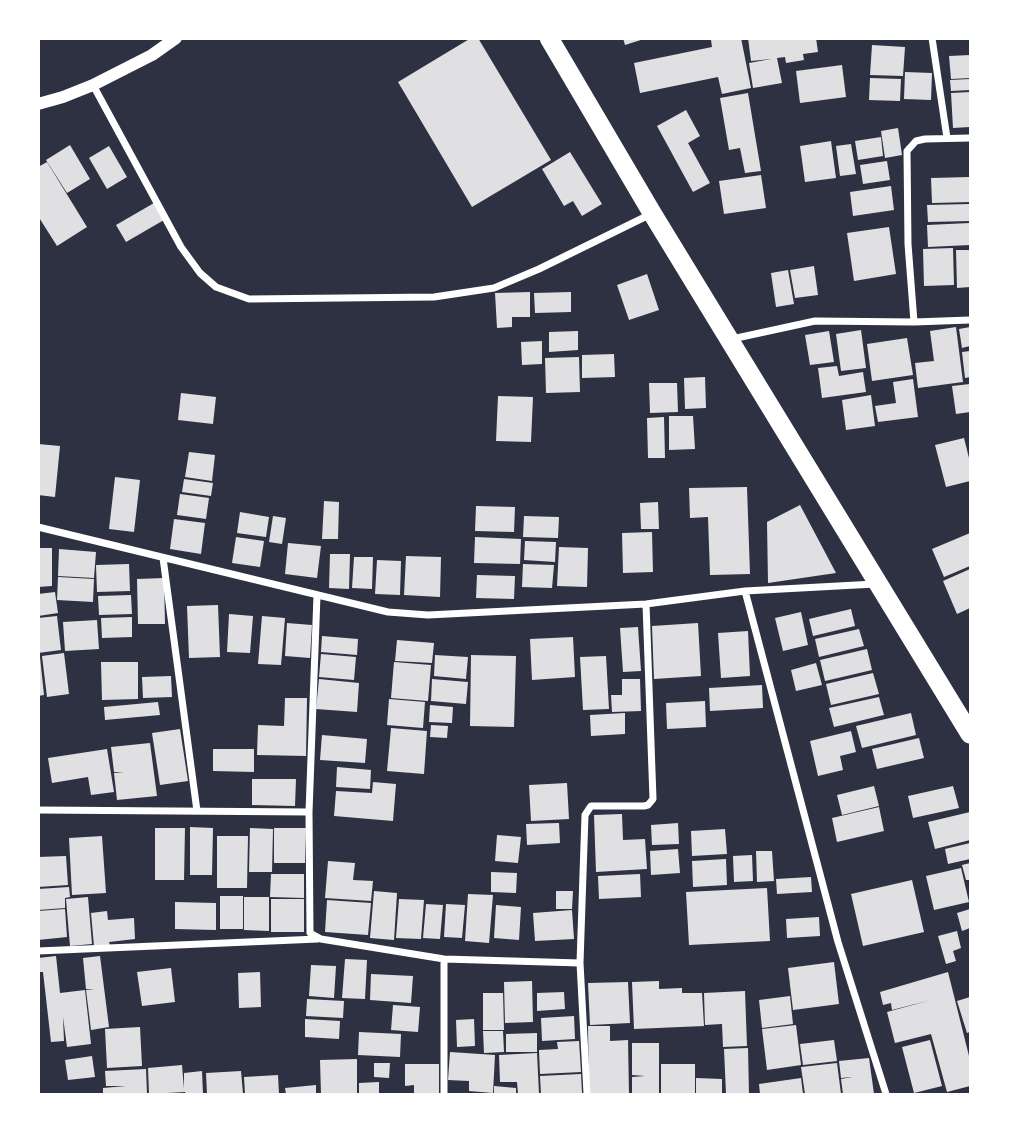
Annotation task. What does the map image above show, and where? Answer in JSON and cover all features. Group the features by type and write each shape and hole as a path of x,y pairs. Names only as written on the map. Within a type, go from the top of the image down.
{"highway":[{"path":"549,38 652,213 732,339 971,734"}],"street":[{"path":"38,104 93,85 152,55 176,38"},
{"path":"932,38 947,138"},
{"path":"93,85 181,247 200,274 216,287 249,299 434,297 494,288 539,269 652,213"},
{"path":"914,323 908,244 906,151 915,141 971,138"},
{"path":"732,339 815,321 914,323 971,320"},
{"path":"38,527 388,612 428,615 646,604 745,591 879,584"},
{"path":"163,558 197,811"},
{"path":"745,591 838,942 886,1094"},
{"path":"317,595 309,812 308,927 313,936 444,959 580,963"},
{"path":"587,1094 580,963 585,815 592,806 644,806 653,799 646,604"},
{"path":"38,810 309,812"},
{"path":"38,951 321,939"},
{"path":"444,959 444,1094"}],"building":[{"path":"471,38 478,38 551,160 472,207 398,82"},
{"path":"623,38 644,38 644,39 625,45"},
{"path":"741,38 751,88 722,94 718,77 640,93 634,63 712,47 711,40"},
{"path":"748,38 816,38 818,52 803,54 804,60 786,63 785,57 777,58 782,83 753,88 749,63 771,59 751,61"},
{"path":"872,45 905,47 903,76 870,75"},
{"path":"970,55 970,78 951,79 949,56"},
{"path":"842,65 846,97 800,103 796,71"},
{"path":"905,72 932,73 931,100 904,99"},
{"path":"870,78 901,79 900,101 869,100"},
{"path":"970,79 970,90 951,91 950,80"},
{"path":"970,92 970,127 953,128 951,93"},
{"path":"748,93 761,171 745,173 740,148 729,150 720,98"},
{"path":"686,110 700,136 688,143 710,183 693,192 657,126"},
{"path":"898,128 902,155 885,158 881,131"},
{"path":"881,137 883,156 858,160 855,141"},
{"path":"831,141 836,178 805,182 800,146"},
{"path":"851,144 856,174 840,176 836,146"},
{"path":"70,145 90,179 67,193 46,160"},
{"path":"109,146 127,177 107,189 89,158"},
{"path":"570,152 602,204 582,216 573,201 564,206 542,169"},
{"path":"887,161 890,180 863,184 860,165"},
{"path":"47,162 87,227 57,246 38,216 38,167"},
{"path":"761,175 766,208 724,214 719,181"},
{"path":"970,177 970,202 932,203 931,178"},
{"path":"891,186 894,210 853,216 850,192"},
{"path":"154,203 164,220 126,242 116,225"},
{"path":"970,204 970,221 928,222 927,205"},
{"path":"970,223 970,245 928,247 927,225"},
{"path":"889,227 896,274 854,281 847,233"},
{"path":"953,248 954,285 924,286 923,249"},
{"path":"956,250 970,250 970,287 957,288"},
{"path":"814,266 818,295 795,298 790,270"},
{"path":"788,270 794,304 776,307 771,273"},
{"path":"647,274 659,310 629,320 617,285"},
{"path":"530,292 530,317 512,317 512,327 497,328 495,293"},
{"path":"571,292 571,312 535,313 534,293"},
{"path":"956,327 963,382 918,388 915,363 934,361 930,331"},
{"path":"970,327 970,346 962,348 959,329"},
{"path":"861,330 866,368 841,371 836,334"},
{"path":"578,331 578,350 549,352 549,332"},
{"path":"829,331 834,362 810,365 805,335"},
{"path":"907,338 913,375 872,381 867,344"},
{"path":"542,341 542,364 522,365 521,342"},
{"path":"970,351 970,377 965,378 962,352"},
{"path":"614,354 615,377 582,378 582,355"},
{"path":"579,357 580,392 546,393 545,358"},
{"path":"837,366 839,376 863,372 866,392 822,398 818,368"},
{"path":"705,377 706,408 685,409 684,378"},
{"path":"913,379 918,417 878,422 875,406 896,403 893,382"},
{"path":"649,383 677,383 678,412 650,413"},
{"path":"970,384 970,412 956,414 952,386"},
{"path":"181,393 216,397 213,424 178,420"},
{"path":"871,395 875,426 846,430 842,400"},
{"path":"498,396 533,397 531,442 496,441"},
{"path":"669,416 693,416 695,449 669,450"},
{"path":"664,417 665,458 648,458 647,418"},
{"path":"964,438 970,462 970,481 946,487 935,445"},
{"path":"38,444 60,446 55,497 38,495"},
{"path":"189,452 215,455 212,481 185,477"},
{"path":"115,477 140,480 134,532 109,529"},
{"path":"184,479 213,483 211,496 182,492"},
{"path":"747,487 750,574 710,575 708,517 690,518 689,488"},
{"path":"180,494 209,498 206,519 177,515"},
{"path":"324,501 339,502 338,539 322,539"},
{"path":"658,502 659,529 641,529 640,503"},
{"path":"800,505 836,573 768,583 767,522"},
{"path":"476,506 515,507 514,532 475,531"},
{"path":"240,512 269,517 266,537 237,533"},
{"path":"273,516 286,518 282,544 269,542"},
{"path":"524,516 559,517 558,538 523,537"},
{"path":"174,519 205,523 201,554 170,549"},
{"path":"652,532 653,572 623,573 622,533"},
{"path":"970,533 970,566 944,577 932,549"},
{"path":"236,537 264,541 260,567 232,563"},
{"path":"475,537 521,539 520,564 474,563"},
{"path":"525,541 556,542 555,562 524,560"},
{"path":"288,543 321,546 317,578 285,574"},
{"path":"559,547 588,548 587,587 557,586"},
{"path":"38,548 52,548 52,586 38,587"},
{"path":"59,549 96,552 94,578 58,576"},
{"path":"330,554 350,554 349,589 329,588"},
{"path":"406,556 441,557 440,597 404,595"},
{"path":"354,557 373,557 372,589 352,588"},
{"path":"377,560 401,561 400,595 375,594"},
{"path":"129,564 130,591 97,592 96,565"},
{"path":"523,564 554,565 552,588 522,587"},
{"path":"970,569 970,608 957,614 943,581"},
{"path":"477,575 515,576 514,599 476,598"},
{"path":"58,577 94,579 93,602 57,600"},
{"path":"164,578 165,624 138,624 137,579"},
{"path":"55,592 58,613 38,616 38,594"},
{"path":"131,595 132,614 99,615 98,596"},
{"path":"218,605 220,657 189,658 187,606"},
{"path":"851,609 855,626 813,636 809,619"},
{"path":"801,612 808,645 783,651 775,618"},
{"path":"229,614 253,616 250,653 227,652"},
{"path":"57,616 61,650 38,653 38,618"},
{"path":"262,616 285,618 281,665 258,664"},
{"path":"132,617 132,637 102,638 101,618"},
{"path":"97,620 99,649 65,651 63,622"},
{"path":"287,623 312,625 310,658 285,656"},
{"path":"698,623 701,676 654,679 652,626"},
{"path":"638,627 641,671 623,672 620,628"},
{"path":"859,629 864,646 819,657 815,639"},
{"path":"748,631 750,676 721,678 718,633"},
{"path":"322,636 358,639 357,655 321,652"},
{"path":"573,637 575,677 532,680 530,639"},
{"path":"397,640 434,643 432,663 395,661"},
{"path":"867,649 872,670 825,681 820,660"},
{"path":"64,653 69,694 47,697 42,656"},
{"path":"321,654 356,657 354,680 319,677"},
{"path":"435,655 468,657 466,679 434,676"},
{"path":"471,655 516,656 514,727 470,726"},
{"path":"606,656 609,709 583,710 580,657"},
{"path":"38,657 44,695 38,696"},
{"path":"101,662 138,662 138,699 102,700"},
{"path":"394,662 431,665 428,701 391,698"},
{"path":"816,663 822,685 796,691 791,670"},
{"path":"873,673 879,694 831,705 826,684"},
{"path":"171,676 172,697 143,698 142,677"},
{"path":"319,679 359,683 357,712 316,709"},
{"path":"432,679 468,682 466,704 431,701"},
{"path":"622,679 640,679 641,711 612,712 611,695 622,695"},
{"path":"762,685 763,708 710,711 709,688"},
{"path":"879,697 884,715 834,727 829,708"},
{"path":"285,698 307,698 306,756 257,755 258,725 284,726"},
{"path":"389,699 425,702 423,728 387,725"},
{"path":"705,701 706,727 667,729 666,703"},
{"path":"158,702 160,715 105,720 104,707"},
{"path":"430,705 453,707 452,723 429,722"},
{"path":"625,713 625,734 591,736 590,715"},
{"path":"911,713 916,735 862,748 856,726"},
{"path":"431,725 448,726 447,738 430,737"},
{"path":"391,728 427,731 424,774 387,771"},
{"path":"180,729 188,781 160,785 152,733"},
{"path":"851,731 856,752 840,756 843,770 818,776 810,741"},
{"path":"322,735 367,739 365,763 320,760"},
{"path":"919,738 924,758 877,769 872,749"},
{"path":"150,743 157,796 117,800 114,773 124,772 114,772 111,747"},
{"path":"107,749 114,792 91,795 88,777 52,783 48,758"},
{"path":"213,749 254,749 254,772 213,771"},
{"path":"337,767 371,770 370,789 336,787"},
{"path":"252,779 296,779 295,806 252,805"},
{"path":"373,782 396,784 393,821 334,816 336,791 372,793"},
{"path":"567,783 569,819 531,821 529,785"},
{"path":"874,786 879,806 842,815 837,795"},
{"path":"953,786 959,808 913,818 908,796"},
{"path":"879,807 884,831 837,842 832,818"},
{"path":"970,812 970,840 935,849 928,822"},
{"path":"622,814 623,840 645,839 647,869 596,872 594,815"},
{"path":"559,823 560,843 527,845 526,824"},
{"path":"678,823 679,844 652,845 651,825"},
{"path":"190,827 213,828 212,875 190,875"},
{"path":"155,828 185,828 184,880 155,880"},
{"path":"250,828 273,829 272,872 249,872"},
{"path":"274,828 306,828 305,863 274,863"},
{"path":"725,829 727,854 692,856 691,831"},
{"path":"497,835 521,837 518,863 495,861"},
{"path":"102,836 106,893 72,895 69,838"},
{"path":"217,836 248,836 247,888 217,888"},
{"path":"970,843 970,859 948,864 945,849"},
{"path":"678,849 680,873 651,875 650,851"},
{"path":"756,851 772,851 774,881 757,882"},
{"path":"752,855 753,881 734,882 733,856"},
{"path":"66,856 68,885 38,887 38,857"},
{"path":"726,859 727,885 693,887 692,861"},
{"path":"328,861 355,863 353,880 373,881 371,901 325,898"},
{"path":"970,863 970,880 966,880 962,865"},
{"path":"961,868 969,902 934,910 926,876"},
{"path":"491,872 517,873 516,893 491,892"},
{"path":"271,874 304,874 304,898 270,897"},
{"path":"640,874 641,897 599,899 598,876"},
{"path":"811,877 812,892 777,894 776,879"},
{"path":"912,880 924,932 863,946 851,894"},
{"path":"69,887 70,897 65,898 65,908 38,910 38,889"},
{"path":"767,888 770,941 689,945 686,892"},
{"path":"374,891 397,893 394,940 370,938"},
{"path":"556,891 573,891 572,909 556,909"},
{"path":"468,894 493,895 489,943 465,941"},
{"path":"220,896 243,896 243,929 220,929"},
{"path":"88,897 92,944 70,946 66,899"},
{"path":"244,897 269,897 269,931 244,930"},
{"path":"271,899 304,899 304,932 271,932"},
{"path":"399,899 424,900 421,939 396,938"},
{"path":"327,900 371,903 368,935 325,932"},
{"path":"175,902 216,903 216,930 175,929"},
{"path":"426,904 443,905 440,939 423,938"},
{"path":"446,904 465,905 462,938 444,937"},
{"path":"496,905 521,907 519,940 494,938"},
{"path":"65,909 67,937 38,940 38,911"},
{"path":"970,909 970,928 962,931 957,913"},
{"path":"572,910 574,939 535,941 533,913"},
{"path":"107,911 108,920 134,918 135,939 94,946 91,913"},
{"path":"819,917 820,936 787,938 786,919"},
{"path":"957,931 961,948 953,951 956,961 946,964 938,936"},
{"path":"56,956 60,993 85,990 91,1044 67,1047 63,1017 64,1041 51,1042 43,972 38,972 38,958"},
{"path":"100,956 109,1027 91,1030 86,990 94,989 86,989 83,958"},
{"path":"345,959 367,960 365,999 342,998"},
{"path":"834,962 839,1004 793,1010 788,968"},
{"path":"311,965 336,966 334,998 309,996"},
{"path":"171,968 175,1002 142,1006 137,972"},
{"path":"260,972 261,1007 239,1008 238,973"},
{"path":"948,972 970,1060 970,1086 947,1092 931,1034 895,1043 887,1012 931,1000 892,1010 891,1003 883,1005 880,992"},
{"path":"371,974 413,976 411,1003 370,1000"},
{"path":"532,981 533,1022 505,1023 504,982"},
{"path":"659,981 659,989 682,988 682,993 702,993 704,1026 634,1029 632,982"},
{"path":"628,982 630,1023 590,1025 588,983"},
{"path":"745,991 747,1046 723,1047 722,1024 705,1025 704,993"},
{"path":"564,992 565,1009 537,1011 537,993"},
{"path":"483,993 503,993 504,1030 483,1030"},
{"path":"790,996 793,1024 762,1028 759,1000"},
{"path":"970,997 970,1032 967,1033 957,1001"},
{"path":"307,999 344,1001 343,1018 306,1016"},
{"path":"393,1005 420,1007 418,1032 391,1030"},
{"path":"574,1016 575,1039 542,1041 541,1018"},
{"path":"305,1019 340,1021 339,1039 305,1037"},
{"path":"474,1019 475,1046 457,1047 456,1020"},
{"path":"796,1025 801,1065 767,1070 762,1029"},
{"path":"588,1026 610,1026 610,1041 628,1040 629,1094 589,1094"},
{"path":"140,1027 142,1066 107,1068 105,1029"},
{"path":"483,1031 503,1031 504,1052 484,1053"},
{"path":"359,1032 401,1034 400,1057 358,1055"},
{"path":"537,1033 537,1052 506,1052 506,1034"},
{"path":"834,1040 837,1061 803,1065 800,1044"},
{"path":"930,1040 942,1086 914,1093 902,1047"},
{"path":"579,1041 581,1072 540,1074 539,1050 558,1049 557,1042"},
{"path":"632,1043 659,1043 659,1094 632,1094 632,1077 645,1076 632,1075"},
{"path":"748,1048 749,1094 726,1094 724,1049"},
{"path":"450,1052 495,1055 493,1093 469,1091 469,1081 448,1080"},
{"path":"537,1053 539,1094 518,1094 517,1082 500,1082 499,1055"},
{"path":"92,1056 95,1077 68,1080 65,1060"},
{"path":"869,1058 874,1094 843,1094 841,1079 852,1077 841,1078 839,1061"},
{"path":"357,1059 357,1094 321,1094 320,1060"},
{"path":"374,1063 390,1063 389,1078 374,1077"},
{"path":"837,1063 841,1094 805,1094 801,1067"},
{"path":"405,1064 439,1064 439,1094 414,1094 414,1085 405,1086"},
{"path":"661,1064 695,1064 695,1093 661,1094"},
{"path":"182,1065 184,1089 184,1073 202,1071 203,1094 149,1094 148,1068"},
{"path":"146,1069 147,1094 103,1094 103,1088 126,1086 106,1086 105,1071"},
{"path":"241,1071 243,1094 207,1094 206,1073"},
{"path":"581,1074 582,1093 541,1094 540,1076"},
{"path":"278,1075 279,1094 245,1094 244,1077"},
{"path":"696,1078 722,1079 722,1094 696,1094"},
{"path":"801,1078 803,1094 760,1094 759,1084"},
{"path":"379,1082 379,1094 359,1094 359,1083"},
{"path":"316,1085 316,1094 286,1094 285,1088"},
{"path":"494,1086 516,1088 516,1094 494,1094"}]}
